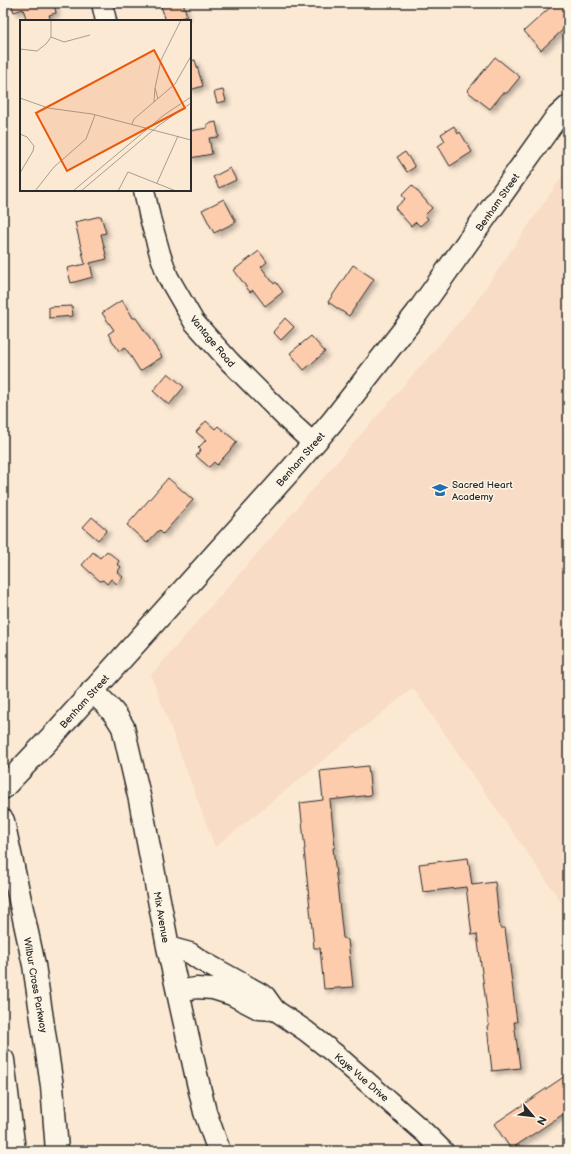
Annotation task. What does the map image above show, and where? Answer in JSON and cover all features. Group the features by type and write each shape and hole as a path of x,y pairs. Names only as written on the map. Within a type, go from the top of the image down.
{"main road":[{"name":"Benham Street","path":"3,788 57,731 337,417 417,313 556,118 568,107"},
{"name":"Mix Avenue","path":"92,691 117,716 123,727 140,800 177,991 205,1112 219,1151"},
{"name":"Wilbur Cross Parkway","path":"3,821 34,965 52,1086 57,1151"},
{"path":"3,1060 14,1151"}],"street":[{"path":"102,3 106,20"},
{"name":"Vantage Road","path":"144,191 150,218 168,277 194,322 230,362 314,444"},
{"name":"Kaye Vue Drive","path":"168,947 190,952 200,960 266,996 275,1010 306,1031 334,1053 425,1133 443,1151"},
{"name":"Kaye Vue Drive","path":"177,991 196,988 213,989 232,995 258,1009 275,1010"}],"shaded area":[{"name":"Sacred Heart Academy","path":"568,168 568,912 413,688 215,847 151,675 473,306"}],"building":[{"path":"11,3 47,3 47,6 54,4 56,13 49,15 51,20 27,20 23,9 14,12"},
{"path":"160,3 183,3 187,16 174,20 166,20"},
{"path":"555,3 568,3 568,25 541,50 524,31"},
{"path":"495,57 520,77 507,93 503,93 490,109 467,91"},
{"path":"195,60 203,86 191,90 191,61"},
{"path":"223,90 226,101 217,103 214,92"},
{"path":"216,122 219,137 209,138 212,154 191,158 191,131 207,128 207,124"},
{"path":"454,126 458,134 460,132 472,152 450,166 438,146 445,141 441,134"},
{"path":"405,152 415,167 407,172 397,157"},
{"path":"230,168 236,180 219,188 213,177"},
{"path":"412,185 432,208 425,215 428,219 420,226 416,222 411,226 395,208 405,199 402,195"},
{"path":"224,199 236,222 214,233 202,210"},
{"path":"101,216 106,233 101,234 107,259 90,263 93,277 71,283 67,268 85,264 75,222"},
{"path":"259,251 267,262 261,267 274,284 276,282 283,292 265,306 253,290 250,292 234,270"},
{"path":"353,265 374,279 349,316 328,302"},
{"path":"122,300 133,318 136,318 162,357 140,371 125,347 119,351 108,334 114,330 102,313"},
{"path":"72,306 73,316 49,318 49,307"},
{"path":"285,318 294,327 281,340 273,332"},
{"path":"311,336 325,352 304,370 290,353"},
{"path":"168,373 184,387 169,405 153,391"},
{"path":"206,421 215,429 218,426 237,442 217,465 214,462 209,467 196,456 201,450 198,448 206,440 196,432"},
{"path":"168,478 193,500 163,534 159,530 147,543 127,525"},
{"path":"92,517 107,530 98,540 83,527"},
{"path":"107,551 119,561 117,564 121,567 117,572 123,577 117,584 111,579 107,584 103,580 100,581 82,565 93,552 100,558"},
{"path":"368,766 371,795 330,800 335,847 333,848 343,938 348,940 353,987 324,989 320,948 314,948 300,803 323,800 320,771"},
{"path":"468,858 472,885 495,882 500,928 505,928 517,1022 514,1022 520,1068 492,1071 487,1026 489,1026 477,934 472,935 466,887 423,892 419,864"},
{"path":"568,1074 568,1111 511,1149 494,1124"}],"place":[{"name":"Sacred Heart Academy","path":"440,490"}]}
